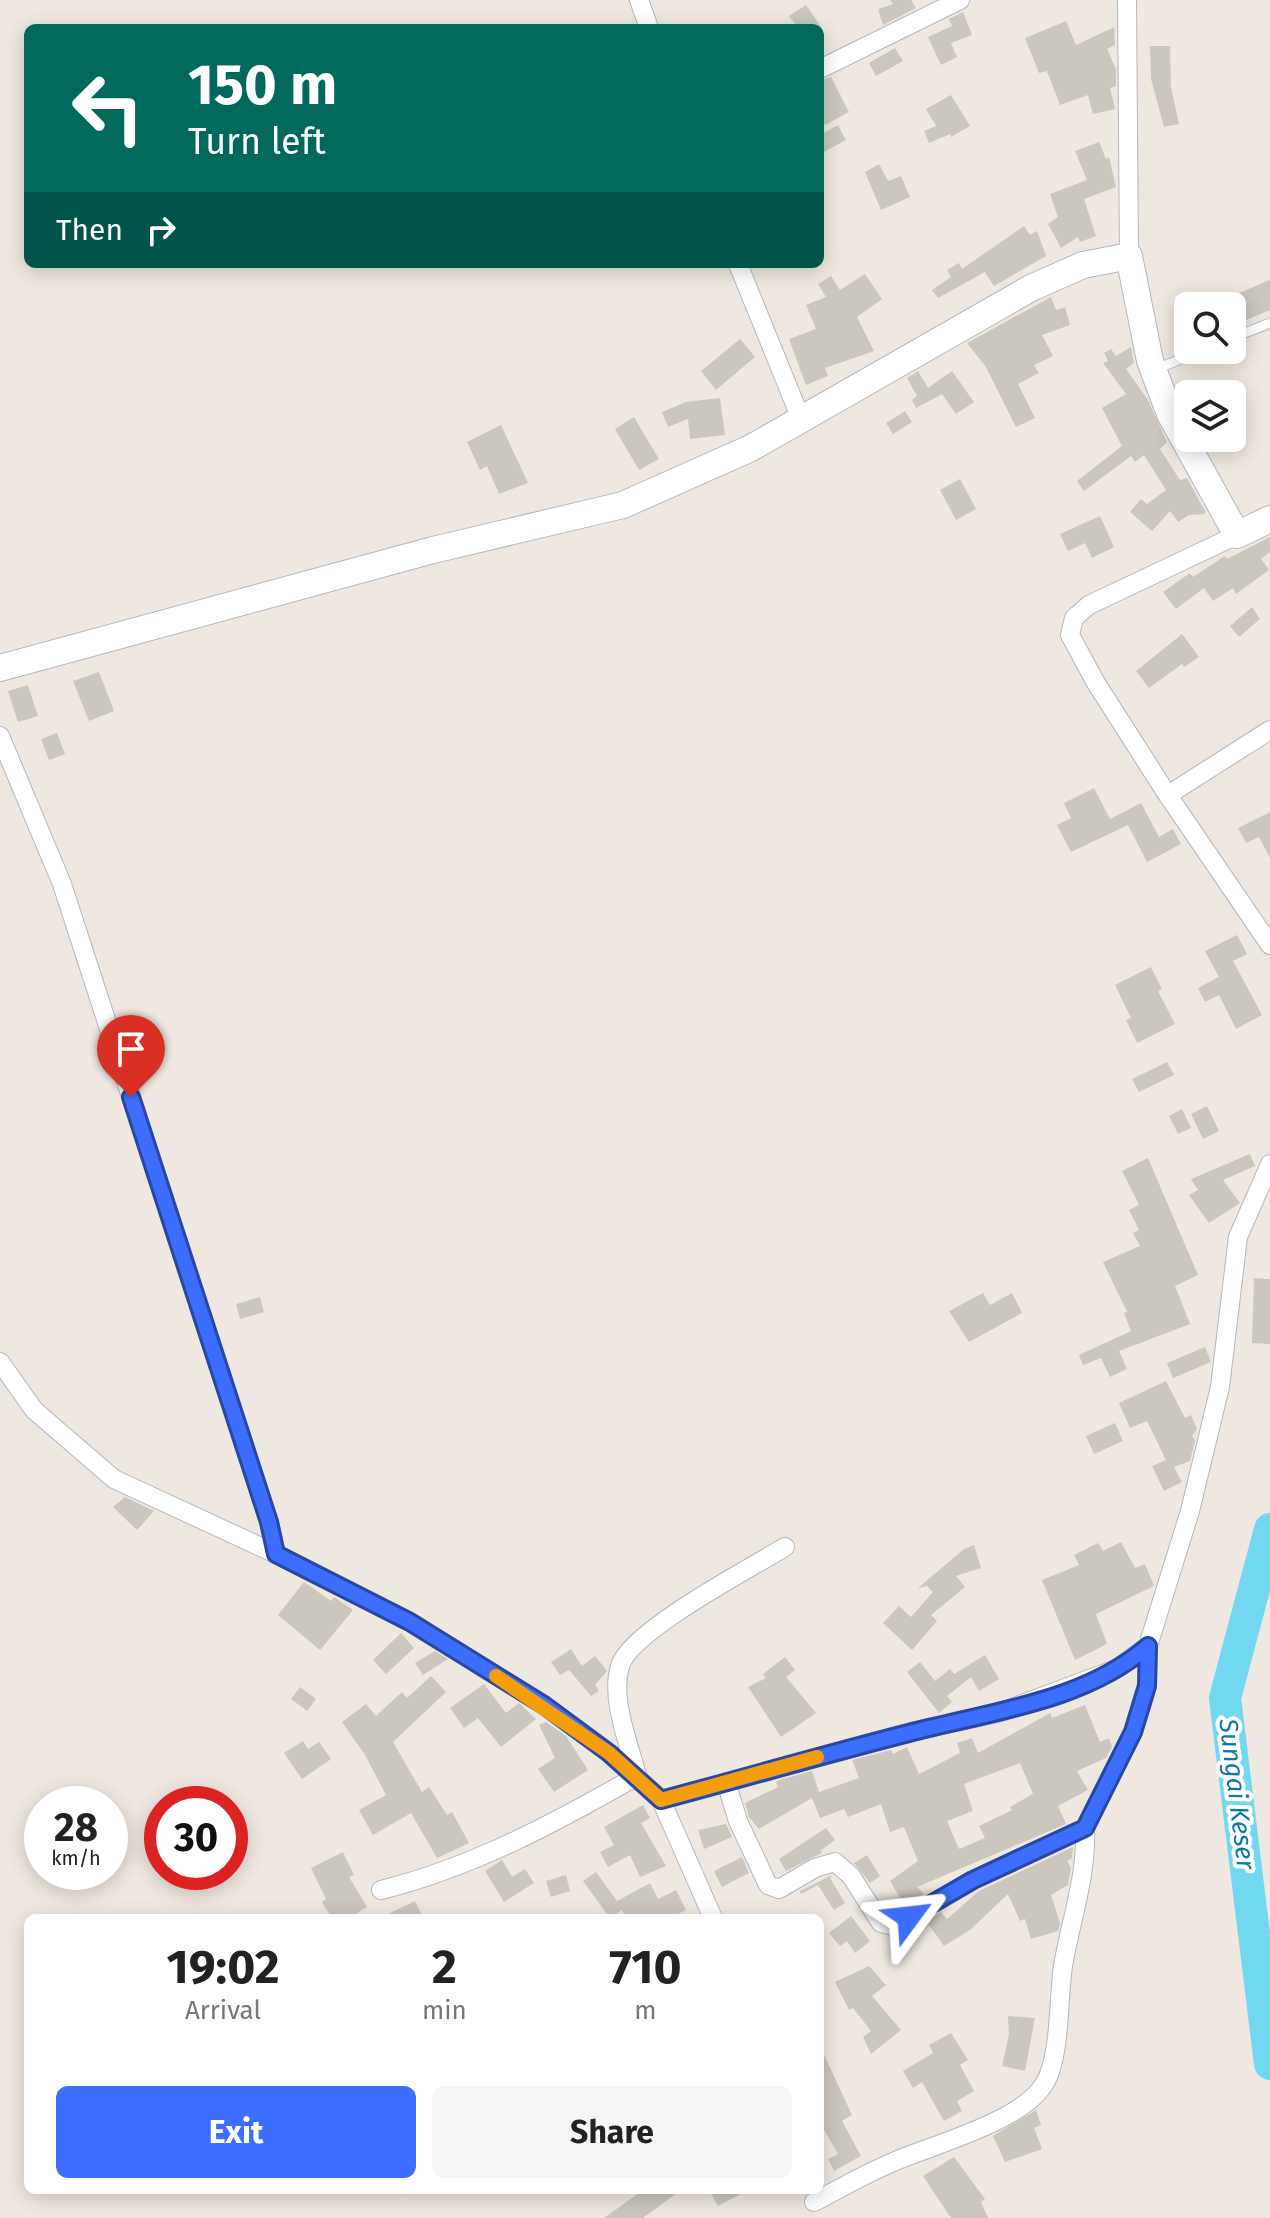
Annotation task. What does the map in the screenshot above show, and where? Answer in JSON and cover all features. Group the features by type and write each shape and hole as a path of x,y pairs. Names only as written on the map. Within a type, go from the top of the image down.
{"street":[{"path":"639,0 648,24"},
{"path":"824,67 960,0"},
{"path":"1127,0 1129,256 1153,370 1176,427 1237,535"},
{"path":"0,668 419,554 623,505 696,474 801,419 1031,288 1083,265 1129,256"},
{"path":"740,268 801,419"},
{"path":"1270,519 1089,605 1071,623 1073,645 1168,795 1270,945"},
{"path":"1168,795 1270,730"},
{"path":"0,736 62,884 269,1522 276,1554"},
{"path":"815,2203 887,2164 995,2120 1027,2102 1044,2085 1056,2035 1068,1937 1083,1884 1085,1828 1133,1732 1147,1686 1148,1646 1190,1511 1220,1387 1238,1237 1270,1164"},
{"path":"0,1362 34,1410 114,1479 276,1554 410,1622 544,1705 637,1776 661,1800 711,1914"},
{"path":"637,1776 617,1691 620,1665 628,1652 661,1623 785,1547"},
{"path":"661,1800 1052,1695 1116,1669 1148,1646"},
{"path":"381,1890 449,1871 553,1824 637,1776"},
{"path":"726,1782 738,1821 768,1885 779,1889 815,1868 835,1862 851,1876 886,1926 894,1926 973,1880 1085,1828"}],"lane":[{"path":"1246,332 1270,323"},
{"path":"1153,370 1174,362"}],"building":[{"path":"890,0 911,0 916,8 883,25 878,9 893,4"},
{"path":"806,5 819,24 795,24 789,16"},
{"path":"963,12 972,35 951,43 957,57 941,65 928,37 952,26 949,19"},
{"path":"1066,21 1076,45 1114,27 1115,45 1107,49 1116,69 1116,86 1110,88 1115,109 1093,114 1088,95 1060,105 1047,71 1039,73 1025,38"},
{"path":"1150,46 1170,46 1171,87 1179,124 1164,127 1151,79"},
{"path":"895,48 903,61 876,76 869,63"},
{"path":"831,77 849,112 825,125 824,123 824,80"},
{"path":"951,95 970,126 951,137 950,134 929,143 924,131 936,126 926,109"},
{"path":"838,125 846,140 824,152 824,133"},
{"path":"1099,142 1106,159 1109,157 1116,187 1084,199 1096,236 1080,242 1078,237 1061,248 1048,224 1058,217 1050,194 1087,180 1075,151"},
{"path":"879,164 888,181 901,176 910,197 881,210 865,172"},
{"path":"1024,226 1030,235 1037,231 1046,256 994,286 985,272 938,298 932,290 951,277 947,270 959,263 962,269"},
{"path":"865,274 882,299 857,317 874,351 825,368 828,376 806,385 789,339 816,329 806,305 826,297 818,284 831,276 840,290"},
{"path":"1270,280 1270,310 1246,320 1246,292 1242,292"},
{"path":"1051,297 1056,310 1065,307 1070,325 1042,335 1053,356 1034,365 1039,373 1018,384 1035,418 1016,427 986,367 967,343"},
{"path":"740,339 755,357 716,390 701,371"},
{"path":"1131,347 1134,363 1126,369 1148,400 1167,442 1160,449 1180,480 1187,478 1205,511 1205,514 1189,515 1178,522 1170,511 1152,531 1130,512 1141,499 1147,504 1166,490 1144,455 1135,462 1131,456 1084,491 1077,481 1122,446 1102,408 1126,394 1103,363 1108,361 1104,353 1111,349 1116,356"},
{"path":"918,371 928,388 952,371 974,402 956,414 942,394 916,408 912,400 917,396 907,378"},
{"path":"720,398 725,435 690,439 688,419 668,427 662,412 686,402"},
{"path":"905,411 912,422 893,434 886,423"},
{"path":"634,417 659,459 639,470 615,429"},
{"path":"501,425 528,483 499,494 487,466 480,470 467,442"},
{"path":"960,479 976,509 956,520 940,490"},
{"path":"1100,516 1114,547 1092,558 1085,543 1068,551 1060,534"},
{"path":"1270,537 1270,552 1261,559 1269,570 1236,594 1233,588 1213,601 1204,588 1176,609 1163,592 1190,573 1193,577 1225,556 1227,559"},
{"path":"1252,607 1260,619 1239,637 1230,626"},
{"path":"1182,634 1199,657 1184,667 1182,664 1149,688 1136,671"},
{"path":"99,672 114,711 89,721 73,681"},
{"path":"28,685 38,716 18,722 8,691"},
{"path":"57,733 65,754 49,760 41,739"},
{"path":"1094,788 1110,819 1141,803 1159,837 1173,829 1181,844 1147,862 1128,825 1071,852 1057,825 1071,818 1064,803"},
{"path":"1270,812 1270,858 1259,837 1246,843 1238,828"},
{"path":"1237,935 1247,954 1233,961 1262,1015 1236,1029 1219,995 1205,1002 1198,988 1219,977 1205,951"},
{"path":"1151,967 1162,989 1158,991 1175,1024 1137,1043 1126,1020 1131,1018 1115,985"},
{"path":"1167,1062 1174,1075 1139,1092 1132,1079"},
{"path":"1207,1106 1219,1131 1203,1139 1191,1114"},
{"path":"1182,1109 1191,1128 1178,1134 1169,1116"},
{"path":"1250,1154 1255,1166 1223,1180 1240,1203 1209,1223 1189,1195 1198,1190 1191,1179"},
{"path":"1148,1158 1198,1275 1175,1286 1190,1324 1119,1351 1127,1369 1110,1377 1101,1358 1083,1365 1079,1355 1131,1331 1124,1313 1127,1312 1103,1262 1140,1246 1133,1233 1139,1230 1129,1210 1139,1205 1122,1171"},
{"path":"1254,1278 1270,1279 1270,1344 1252,1343"},
{"path":"983,1293 990,1305 1012,1293 1022,1313 969,1342 949,1311"},
{"path":"260,1297 264,1312 240,1319 236,1304"},
{"path":"1205,1347 1211,1362 1173,1378 1167,1363"},
{"path":"1166,1381 1185,1418 1191,1415 1197,1429 1192,1436 1195,1441 1190,1461 1174,1467 1182,1482 1164,1491 1152,1466 1166,1460 1147,1421 1130,1428 1119,1403"},
{"path":"1115,1423 1123,1441 1094,1454 1086,1436"},
{"path":"125,1497 154,1511 137,1530 113,1507"},
{"path":"1121,1542 1135,1568 1145,1564 1154,1586 1096,1614 1107,1644 1075,1660 1042,1580 1079,1565 1074,1555 1098,1543 1103,1551"},
{"path":"974,1545 981,1568 956,1576 965,1587 931,1615 937,1621 912,1650 883,1623 899,1606 911,1617 933,1592 927,1586 918,1588 964,1549"},
{"path":"304,1582 331,1601 334,1597 353,1610 320,1650 278,1615"},
{"path":"401,1633 414,1648 386,1674 373,1660"},
{"path":"571,1649 582,1666 595,1656 607,1671 595,1685 599,1691 591,1696 569,1670 560,1675 551,1662"},
{"path":"435,1651 448,1659 423,1675 415,1663"},
{"path":"985,1655 999,1679 979,1691 971,1677 947,1696 952,1702 939,1713 907,1672 920,1662 935,1681 950,1669 954,1674"},
{"path":"785,1657 795,1670 786,1677 816,1713 781,1737 748,1687 766,1678 763,1674"},
{"path":"431,1676 446,1692 393,1742 422,1792 429,1787 447,1815 452,1812 469,1843 437,1858 411,1813 373,1835 359,1810 386,1795 365,1755 342,1722 366,1704 376,1716 402,1692 407,1698"},
{"path":"484,1684 506,1713 519,1703 536,1719 501,1747 478,1718 464,1728 450,1708"},
{"path":"300,1687 316,1699 307,1711 291,1699"},
{"path":"1085,1705 1100,1742 1109,1738 1112,1747 1106,1758 1077,1771 1088,1790 1058,1806 1066,1824 917,1887 924,1894 905,1906 890,1881 918,1861 904,1827 890,1832 881,1804 848,1817 844,1809 820,1818 812,1798 759,1829 749,1817 745,1803 778,1787 776,1782 779,1780 812,1771 819,1792 859,1778 852,1760 891,1750 893,1754 907,1747 919,1774 960,1753 957,1743 972,1738 978,1753 1050,1713 1052,1718","holes":["1020,1763 1033,1794 1010,1807 1012,1810 979,1826 985,1838 959,1849 947,1821 973,1811 964,1784"]},
{"path":"546,1722 566,1736 588,1770 554,1792 538,1769 555,1758 539,1725"},
{"path":"303,1741 308,1749 319,1742 331,1759 302,1779 284,1753"},
{"path":"643,1805 650,1818 641,1823 666,1866 640,1877 630,1855 608,1867 600,1852 614,1845 604,1827"},
{"path":"726,1824 732,1837 704,1849 698,1830"},
{"path":"826,1828 835,1840 820,1851 822,1853 786,1871 779,1859"},
{"path":"1073,1847 1072,1858 1067,1861 1071,1868 1068,1885 1051,1895 1060,1923 1058,1931 1031,1939 1025,1919 1020,1921 1008,1894 970,1930 944,1946 929,1925 921,1933 917,1926 941,1912 947,1919 979,1891"},
{"path":"343,1852 354,1875 349,1877 367,1907 356,1914 330,1914 322,1902 326,1899 311,1868"},
{"path":"867,1855 880,1876 870,1883 854,1863"},
{"path":"742,1857 749,1873 722,1887 714,1871"},
{"path":"502,1860 512,1877 525,1869 534,1883 504,1902 485,1871"},
{"path":"596,1872 617,1901 650,1883 658,1899 676,1890 686,1910 678,1914 624,1914 622,1910 607,1914 583,1881"},
{"path":"566,1875 570,1891 551,1897 546,1881"},
{"path":"832,1875 830,1878 845,1903 834,1910 818,1885 801,1894 800,1891"},
{"path":"415,1901 421,1914 388,1914"},
{"path":"851,1916 870,1941 855,1953 847,1941 840,1946 829,1933"},
{"path":"869,1966 886,1985 872,1996 901,2030 871,2054 863,2037 871,2031 853,2008 849,2010 835,1982"},
{"path":"1008,2016 1035,2018 1025,2071 1002,2066 1009,2035"},
{"path":"951,2033 968,2060 960,2065 974,2091 957,2101 962,2111 944,2121 922,2082 913,2088 903,2071 933,2053 929,2045"},
{"path":"824,2055 852,2115 842,2121 861,2156 834,2171 828,2159 838,2154 824,2130"},
{"path":"1036,2110 1041,2125 1034,2128 1042,2149 1005,2162 993,2136"},
{"path":"954,2157 985,2199 981,2202 988,2218 951,2218 923,2176"},
{"path":"637,2194 676,2194 643,2218 604,2218"},
{"path":"711,2194 741,2194 718,2206"}],"waterway":[{"name":"Sungai Keser","path":"1270,1529 1225,1698 1270,2064"}],"slow traffic":[{"path":"496,1676 544,1705 609,1753 661,1800 817,1757"}],"route":[{"path":"131,1097 269,1522 276,1554 410,1622 544,1705 609,1753 661,1800 911,1732 1001,1712 1065,1691 1116,1669 1148,1646 1150,1665 1147,1686 1133,1732 1085,1828 973,1880 909,1917"}]}
